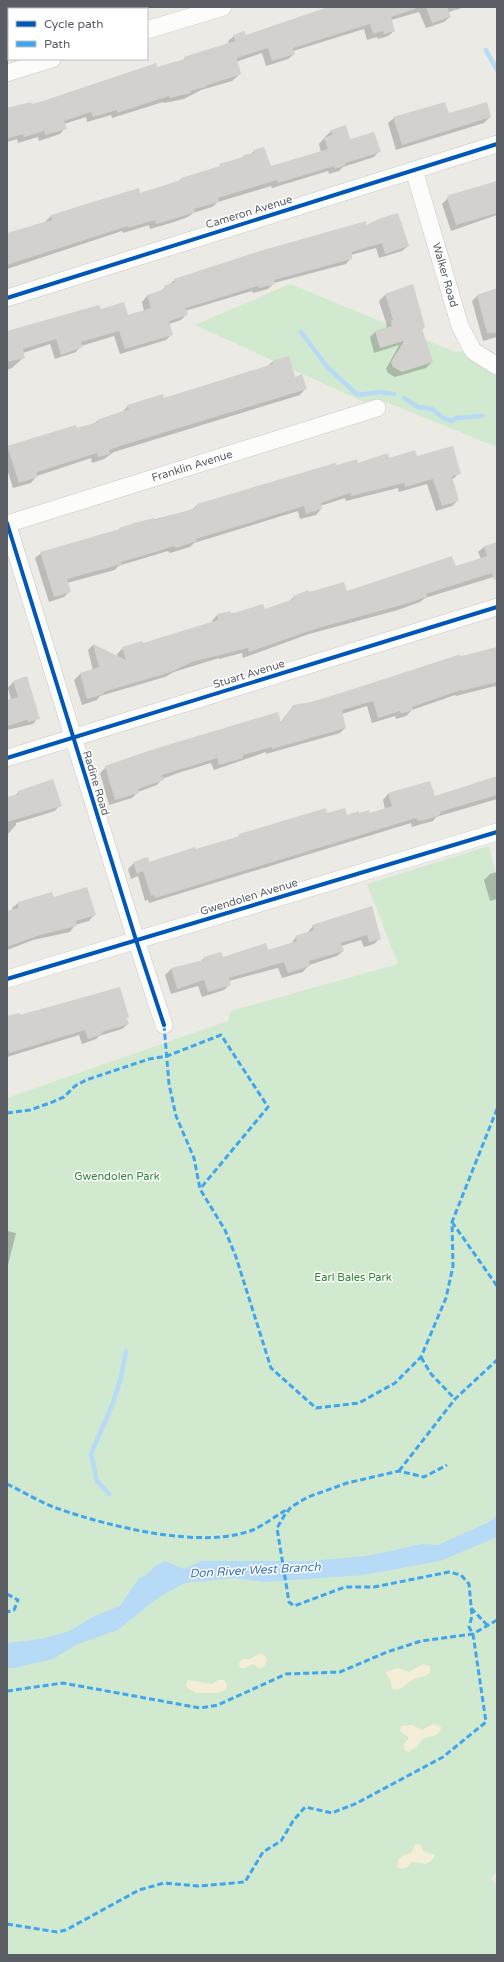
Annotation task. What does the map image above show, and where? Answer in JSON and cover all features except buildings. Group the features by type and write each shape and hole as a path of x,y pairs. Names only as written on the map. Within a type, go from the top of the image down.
{"street":[{"path":"148,30 223,7"},
{"path":"7,72 49,60"},
{"name":"Cameron Avenue","path":"7,298 497,144"},
{"name":"Walker Road","path":"414,170 460,326 473,351 497,366"},
{"name":"Franklin Avenue","path":"7,523 377,408"},
{"name":"Radine Road","path":"7,523 164,1026"},
{"name":"Stuart Avenue","path":"7,758 497,607"},
{"name":"Gwendolen Avenue","path":"7,979 497,832"}],"green space":[{"path":"290,284 455,352 463,351 497,376 497,447 386,402 377,408 195,325"},
{"path":"489,846 497,880 497,1872 491,1878 497,1886 497,1955 7,1955 7,1098 228,1021 231,1011 398,964 367,884"}],"sand":[{"path":"261,1653 267,1660 264,1667 258,1668 253,1664 245,1668 240,1668 239,1663 242,1659 250,1659"},
{"path":"423,1664 430,1666 430,1673 426,1676 409,1681 399,1689 392,1689 391,1682 386,1673 387,1671 398,1668 409,1672"},
{"path":"188,1680 212,1684 218,1680 224,1680 227,1684 226,1690 218,1693 197,1693 187,1688 186,1685"},
{"path":"433,1724 441,1727 439,1733 422,1739 417,1747 408,1752 405,1750 404,1744 409,1738 400,1731 401,1726 412,1725 422,1730"},
{"path":"417,1844 420,1844 424,1852 435,1855 430,1862 425,1864 412,1862 406,1868 400,1869 397,1867 398,1860 403,1855 411,1853"}],"water":[{"name":"Don River West Branch","path":"497,1516 497,1537 440,1561 364,1575 264,1582 235,1578 184,1583 155,1600 118,1630 78,1644 53,1659 14,1668 7,1668 7,1643 41,1639 70,1631 94,1616 120,1606 139,1578 146,1575 155,1566 165,1561 184,1569 201,1561 308,1561 367,1556 422,1544 438,1545 487,1523"}],"waterway":[{"path":"486,50 497,70"},
{"path":"301,332 328,368 358,395 379,392 394,394"},
{"path":"404,398 418,407 432,409 443,418 452,421 456,418 482,416"},
{"path":"109,1494 97,1481 91,1454 113,1403 121,1377 126,1351"}],"marked path":[{"path":"164,1025 169,1084 176,1116 194,1158 200,1189 225,1230 236,1257 271,1368 316,1408 359,1403 395,1383 421,1357 446,1298 453,1266 452,1222 497,1109"},
{"path":"7,1113 30,1110 50,1103 64,1097 75,1086 86,1080 149,1059 167,1056 221,1035 268,1107 200,1189"},
{"path":"452,1222 497,1286"},
{"path":"421,1357 431,1374 455,1399"},
{"path":"399,1471 455,1399 497,1360"},
{"path":"7,1924 57,1932 66,1930 139,1890 164,1883 198,1886 245,1882 263,1852 281,1841 293,1821 305,1807 332,1813 357,1803 443,1757 486,1722 473,1634 469,1627 472,1616 469,1584 461,1575 449,1572 374,1587 345,1587 294,1606 289,1602 277,1528 291,1507 308,1497 347,1483 399,1471 424,1477 447,1465"},
{"path":"7,1484 46,1504 79,1516 129,1529 184,1537 210,1538 234,1535 255,1529 286,1510"},
{"path":"7,1594 18,1600 14,1610 7,1612"},
{"path":"471,1608 488,1626"},
{"path":"7,1691 63,1683 200,1708 218,1705 286,1674 340,1672 387,1652 421,1641 473,1634 497,1620"}],"cycle path":[{"path":"7,298 497,144"},
{"path":"7,523 136,940 164,1025"},
{"path":"7,758 497,607"},
{"path":"7,979 497,832"}],"park label":[{"name":"Gwendolen Park","path":"117,1176"},
{"name":"Earl Bales Park","path":"353,1277"}]}
